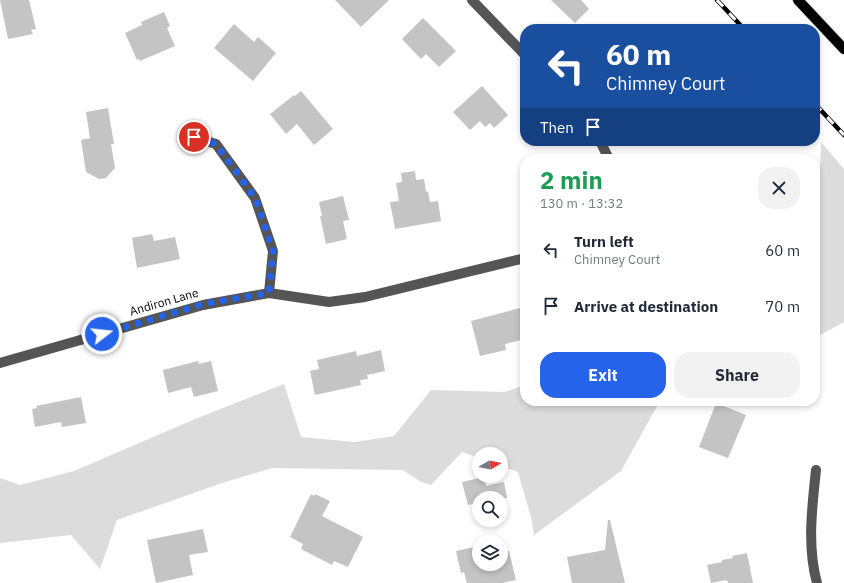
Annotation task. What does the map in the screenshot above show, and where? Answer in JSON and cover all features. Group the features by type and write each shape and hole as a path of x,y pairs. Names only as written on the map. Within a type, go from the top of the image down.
{"main road":[{"path":"798,0 844,49"}],"street":[{"path":"472,0 520,50"},
{"path":"183,134 216,144 255,198 273,251 269,293"},
{"name":"Andiron Lane","path":"0,363 203,304 269,293 328,302 365,297 520,259"},
{"path":"816,470 811,515 812,567 817,583"}],"shaded area":[{"path":"821,142 844,169 844,322 820,335"},
{"path":"284,384 301,437 355,442 394,436 431,390 505,392 520,387 520,406 657,406 621,471 534,535 531,517 518,472 508,468 508,447 472,447 472,456 462,452 431,485 421,482 403,470 272,468 222,483 117,520 100,569 71,535 0,543 0,478 20,485 74,471 195,419"}],"building":[{"path":"0,0 29,0 36,29 31,30 33,34 8,39"},
{"path":"335,0 389,0 361,27"},
{"path":"551,0 581,0 589,9 575,23"},
{"path":"164,12 170,26 167,28 175,46 140,61 139,59 137,60 125,33 142,25 141,22"},
{"path":"423,18 456,51 439,67 426,54 421,59 402,39"},
{"path":"234,24 254,42 258,37 276,53 253,81 214,48"},
{"path":"482,86 508,115 494,128 490,123 485,127 480,121 470,130 453,112"},
{"path":"301,91 333,129 314,145 297,124 286,134 270,114"},
{"path":"108,108 114,144 111,144 115,168 106,178 99,179 86,172 81,140 90,138 86,112"},
{"path":"415,171 416,180 424,179 426,192 428,191 430,202 438,201 441,221 395,229 390,202 399,201 396,183 402,182 401,173"},
{"path":"343,196 349,220 343,221 347,239 326,244 320,216 322,216 319,202"},
{"path":"152,234 154,241 175,237 180,259 137,268 132,238"},
{"path":"520,308 520,340 505,344 506,350 480,356 471,321"},
{"path":"381,350 385,371 367,375 368,379 360,380 361,385 315,395 310,371 319,369 317,360 356,351 357,356"},
{"path":"198,361 199,364 211,361 218,391 194,397 191,387 168,393 163,370"},
{"path":"81,397 86,423 62,427 61,422 35,427 32,409 37,408 36,406"},
{"path":"715,406 724,406 746,415 728,458 699,447"},
{"path":"472,480 472,483 485,483 486,486 504,483 506,491 472,491 472,504 468,505 462,482"},
{"path":"311,494 314,496 315,494 330,501 322,516 363,537 348,567 334,561 332,565 301,549 303,544 290,537"},
{"path":"608,520 610,520 625,583 572,583 567,557 605,550"},
{"path":"203,529 208,552 189,555 193,575 156,583 147,540"},
{"path":"472,548 472,571 508,571 509,551 516,580 502,583 467,583 464,572 461,573 456,551"},
{"path":"747,553 753,583 728,583 726,580 711,583 707,565 722,562 722,560 733,558 732,556"}],"railway":[{"path":"717,0 739,24"},
{"path":"820,109 844,135"}],"route":[{"path":"102,334 203,304 269,293 273,251 255,198 216,144 194,137"}]}
